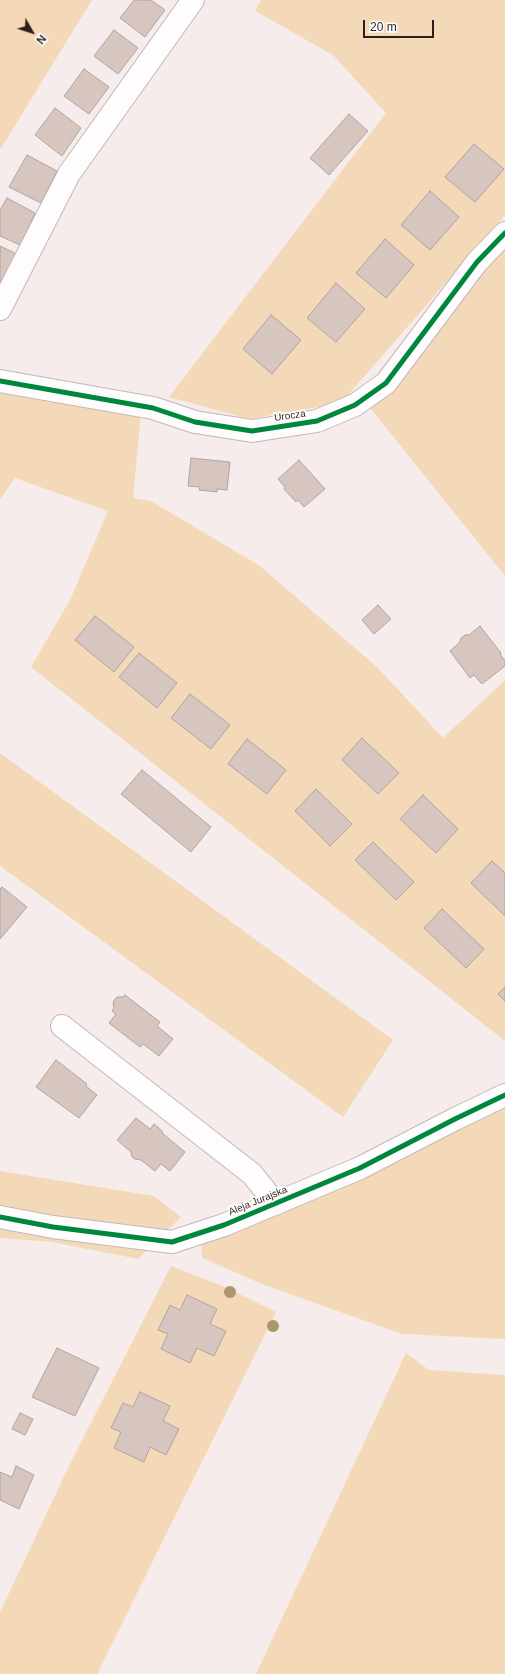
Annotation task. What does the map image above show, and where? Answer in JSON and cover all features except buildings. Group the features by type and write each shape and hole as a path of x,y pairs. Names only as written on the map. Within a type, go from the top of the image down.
{"street":[{"path":"0,309 69,174 193,0"},
{"name":"Urocza","path":"0,381 153,408 195,422 252,431 317,421 355,406 386,383 476,262 505,233"},
{"path":"62,1026 252,1174 276,1204"},
{"name":"Aleja Jurajska","path":"0,1217 53,1227 172,1242 224,1225 360,1168 505,1095"}],"shaded area":[{"path":"0,0 92,0 0,150"},
{"path":"261,0 505,0 505,215 341,403 249,419 169,397 386,113 333,55 255,11"},
{"path":"505,247 505,576 367,404 481,272"},
{"path":"7,392 141,414 133,498 151,501 260,566 378,668 443,738 505,680 505,1041 31,667 70,600 108,511 15,478 0,500 0,393"},
{"path":"0,753 393,1040 343,1117 0,866"},
{"path":"505,1105 505,1339 402,1334 262,1284 202,1258 201,1242"},
{"path":"0,1171 154,1196 181,1217 138,1259 52,1242 0,1238"},
{"path":"171,1266 225,1287 276,1312 97,1674 0,1674 0,1612 70,1464"},
{"path":"406,1353 429,1370 505,1375 505,1674 256,1674"}],"cycle path":[{"path":"0,381 153,408 195,422 252,431 317,421 355,405 386,383 477,262 505,233"},
{"path":"0,1217 53,1227 172,1242 224,1225 360,1168 505,1095"}]}
